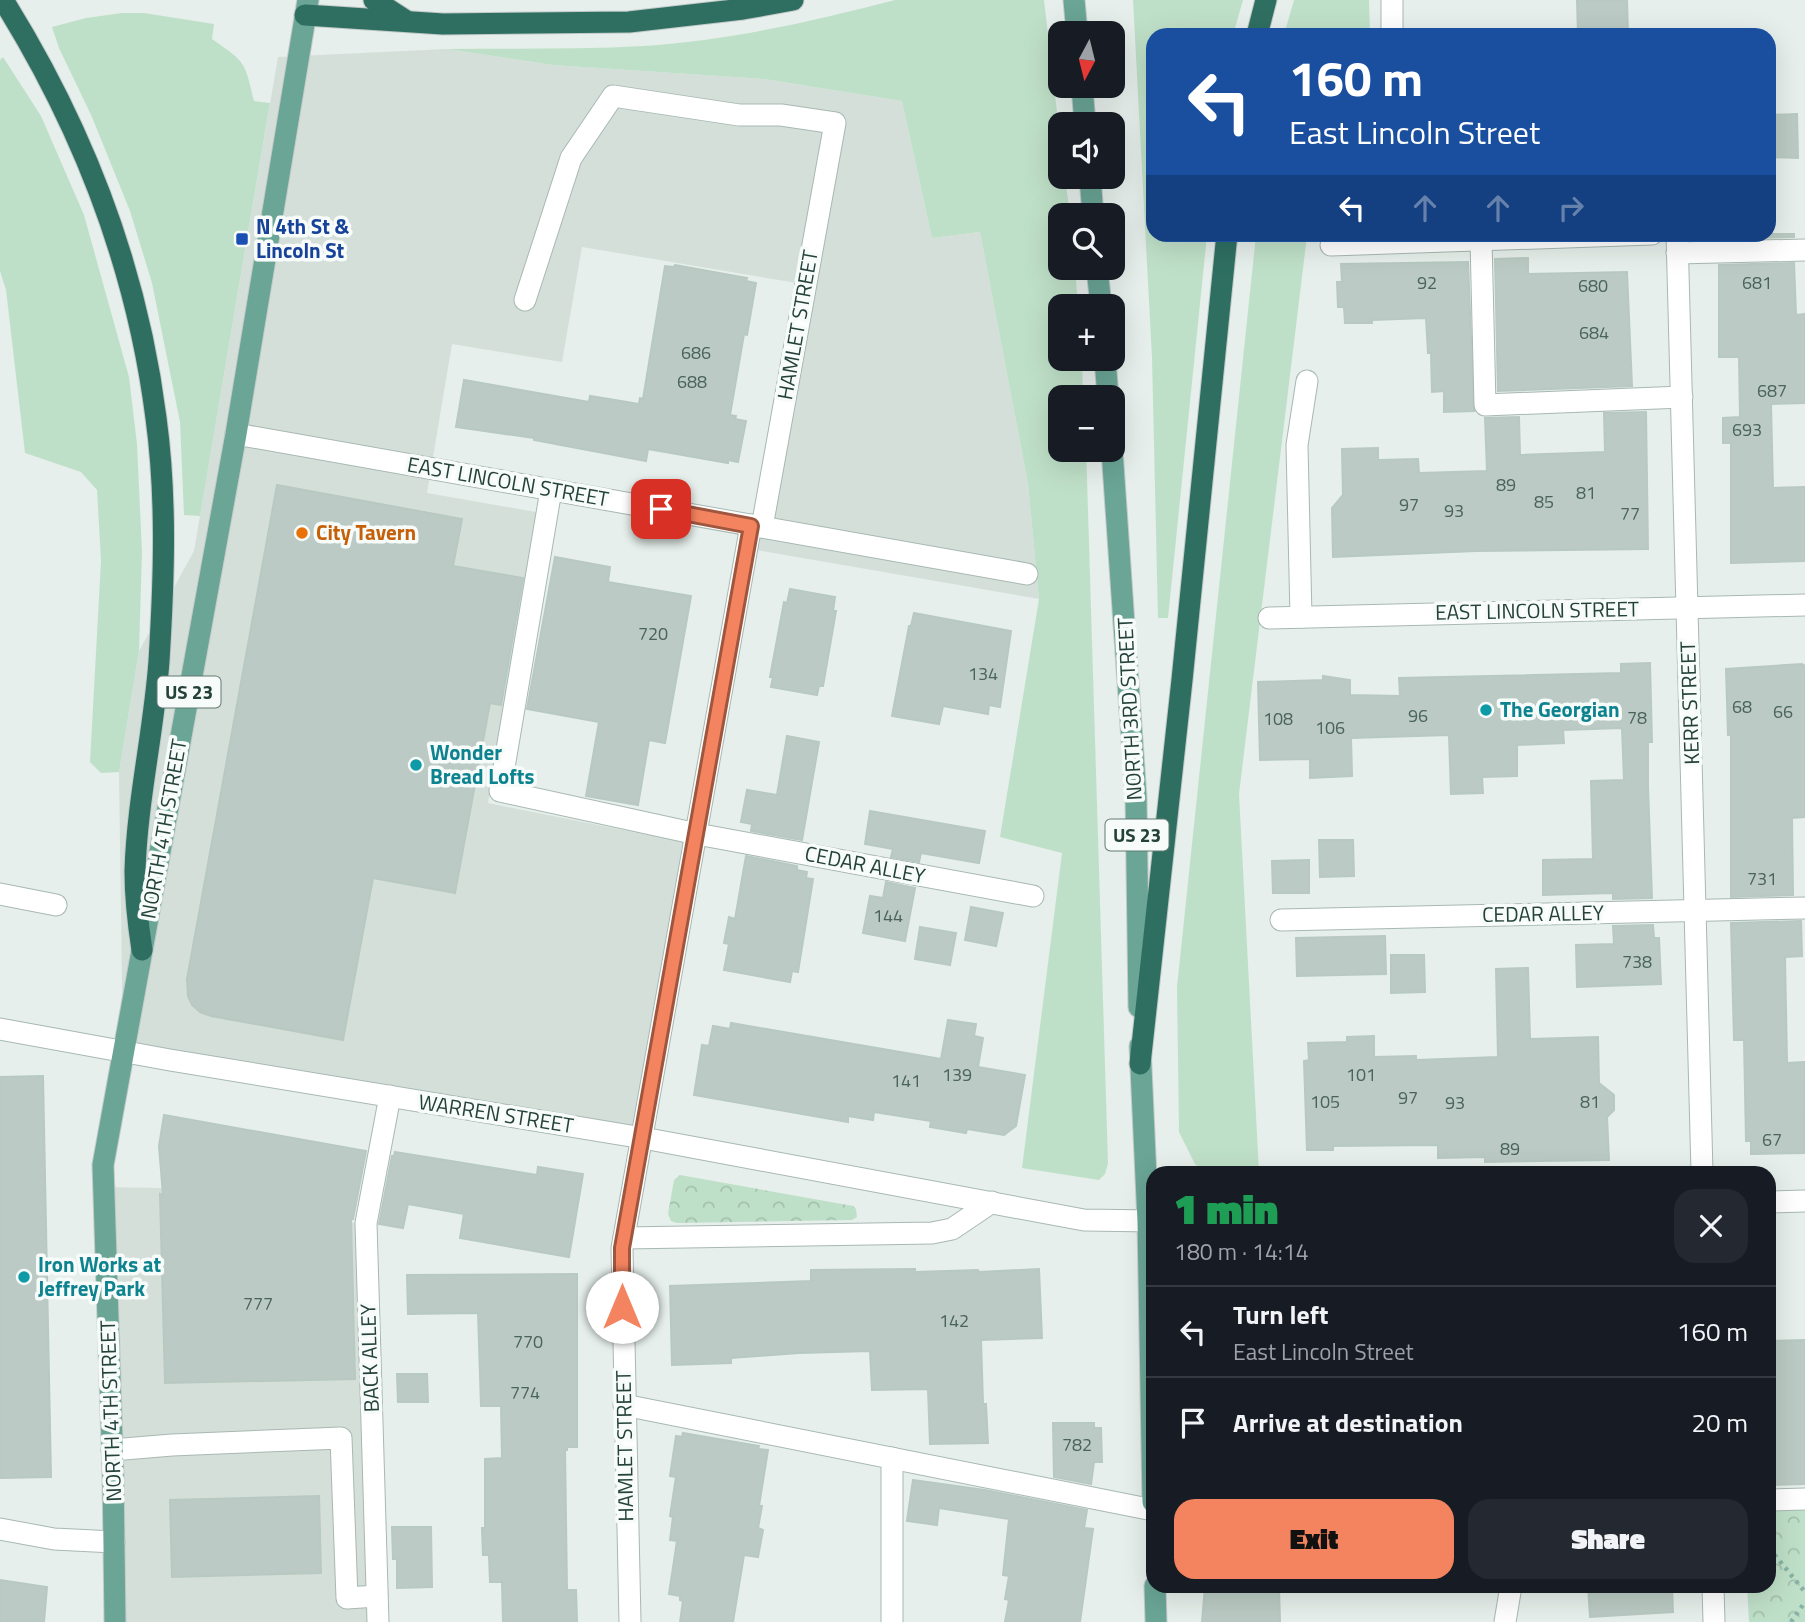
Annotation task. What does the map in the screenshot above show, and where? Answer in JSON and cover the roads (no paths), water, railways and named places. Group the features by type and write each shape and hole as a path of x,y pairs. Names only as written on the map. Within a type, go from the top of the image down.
{"highway":[{"path":"3,0 38,55 66,110 109,218 134,297 157,421 163,509 163,602 157,689 141,802 135,870 142,950"},
{"path":"374,0 407,22"},
{"path":"306,8 407,22 443,24 629,22 743,9 793,0"},
{"path":"1259,28 1266,0"},
{"path":"1140,1064 1226,242"}],"main road":[{"path":"1074,0 1076,21"},
{"name":"NORTH 4TH STREET","path":"115,1622 103,1165 236,434 306,8"},
{"name":"NORTH 3RD STREET","path":"1113,462 1136,799 1140,1064 1147,1166"},
{"path":"1155,1593 1156,1622"}],"street":[{"path":"1392,0 1392,28"},
{"name":"HAMLET STREET","path":"525,300 571,158 612,96 738,115 780,115 835,122 696,834 624,1238 622,1307 630,1622"},
{"path":"1331,245 1363,242"},
{"path":"1480,242 1485,405 1682,397"},
{"path":"1677,244 1805,250"},
{"name":"KERR STREET","path":"1677,244 1702,1166"},
{"path":"1301,617 1297,445 1307,381"},
{"name":"EAST LINCOLN STREET","path":"236,434 1027,574"},
{"name":"CEDAR ALLEY","path":"551,490 500,790 696,834 1033,897"},
{"name":"EAST LINCOLN STREET","path":"1269,618 1805,605"},
{"path":"0,894 56,905"},
{"name":"CEDAR ALLEY","path":"1281,920 1805,908"},
{"name":"WARREN STREET","path":"0,1029 123,1052 643,1138 1084,1220 1146,1221"},
{"name":"BACK ALLEY","path":"378,1622 366,1223 390,1096"},
{"path":"1776,1202 1805,1201"},
{"path":"624,1238 932,1233 952,1229 992,1202"},
{"path":"624,1405 1146,1509"},
{"path":"112,1450 341,1438 347,1598 377,1596"},
{"path":"892,1458 892,1622"},
{"path":"1776,1500 1805,1499"},
{"path":"0,1530 54,1539 114,1542"},
{"path":"1504,1622 1510,1593"},
{"path":"1713,1593 1714,1622"}],"place":[{"name":"N 4th St & Lincoln St","path":"242,239"},
{"name":"City Tavern","path":"302,533"},
{"name":"The Georgian","path":"1486,710"},
{"name":"Wonder Bread Lofts","path":"416,765"},
{"name":"Iron Works at Jeffrey Park","path":"24,1277"}]}
